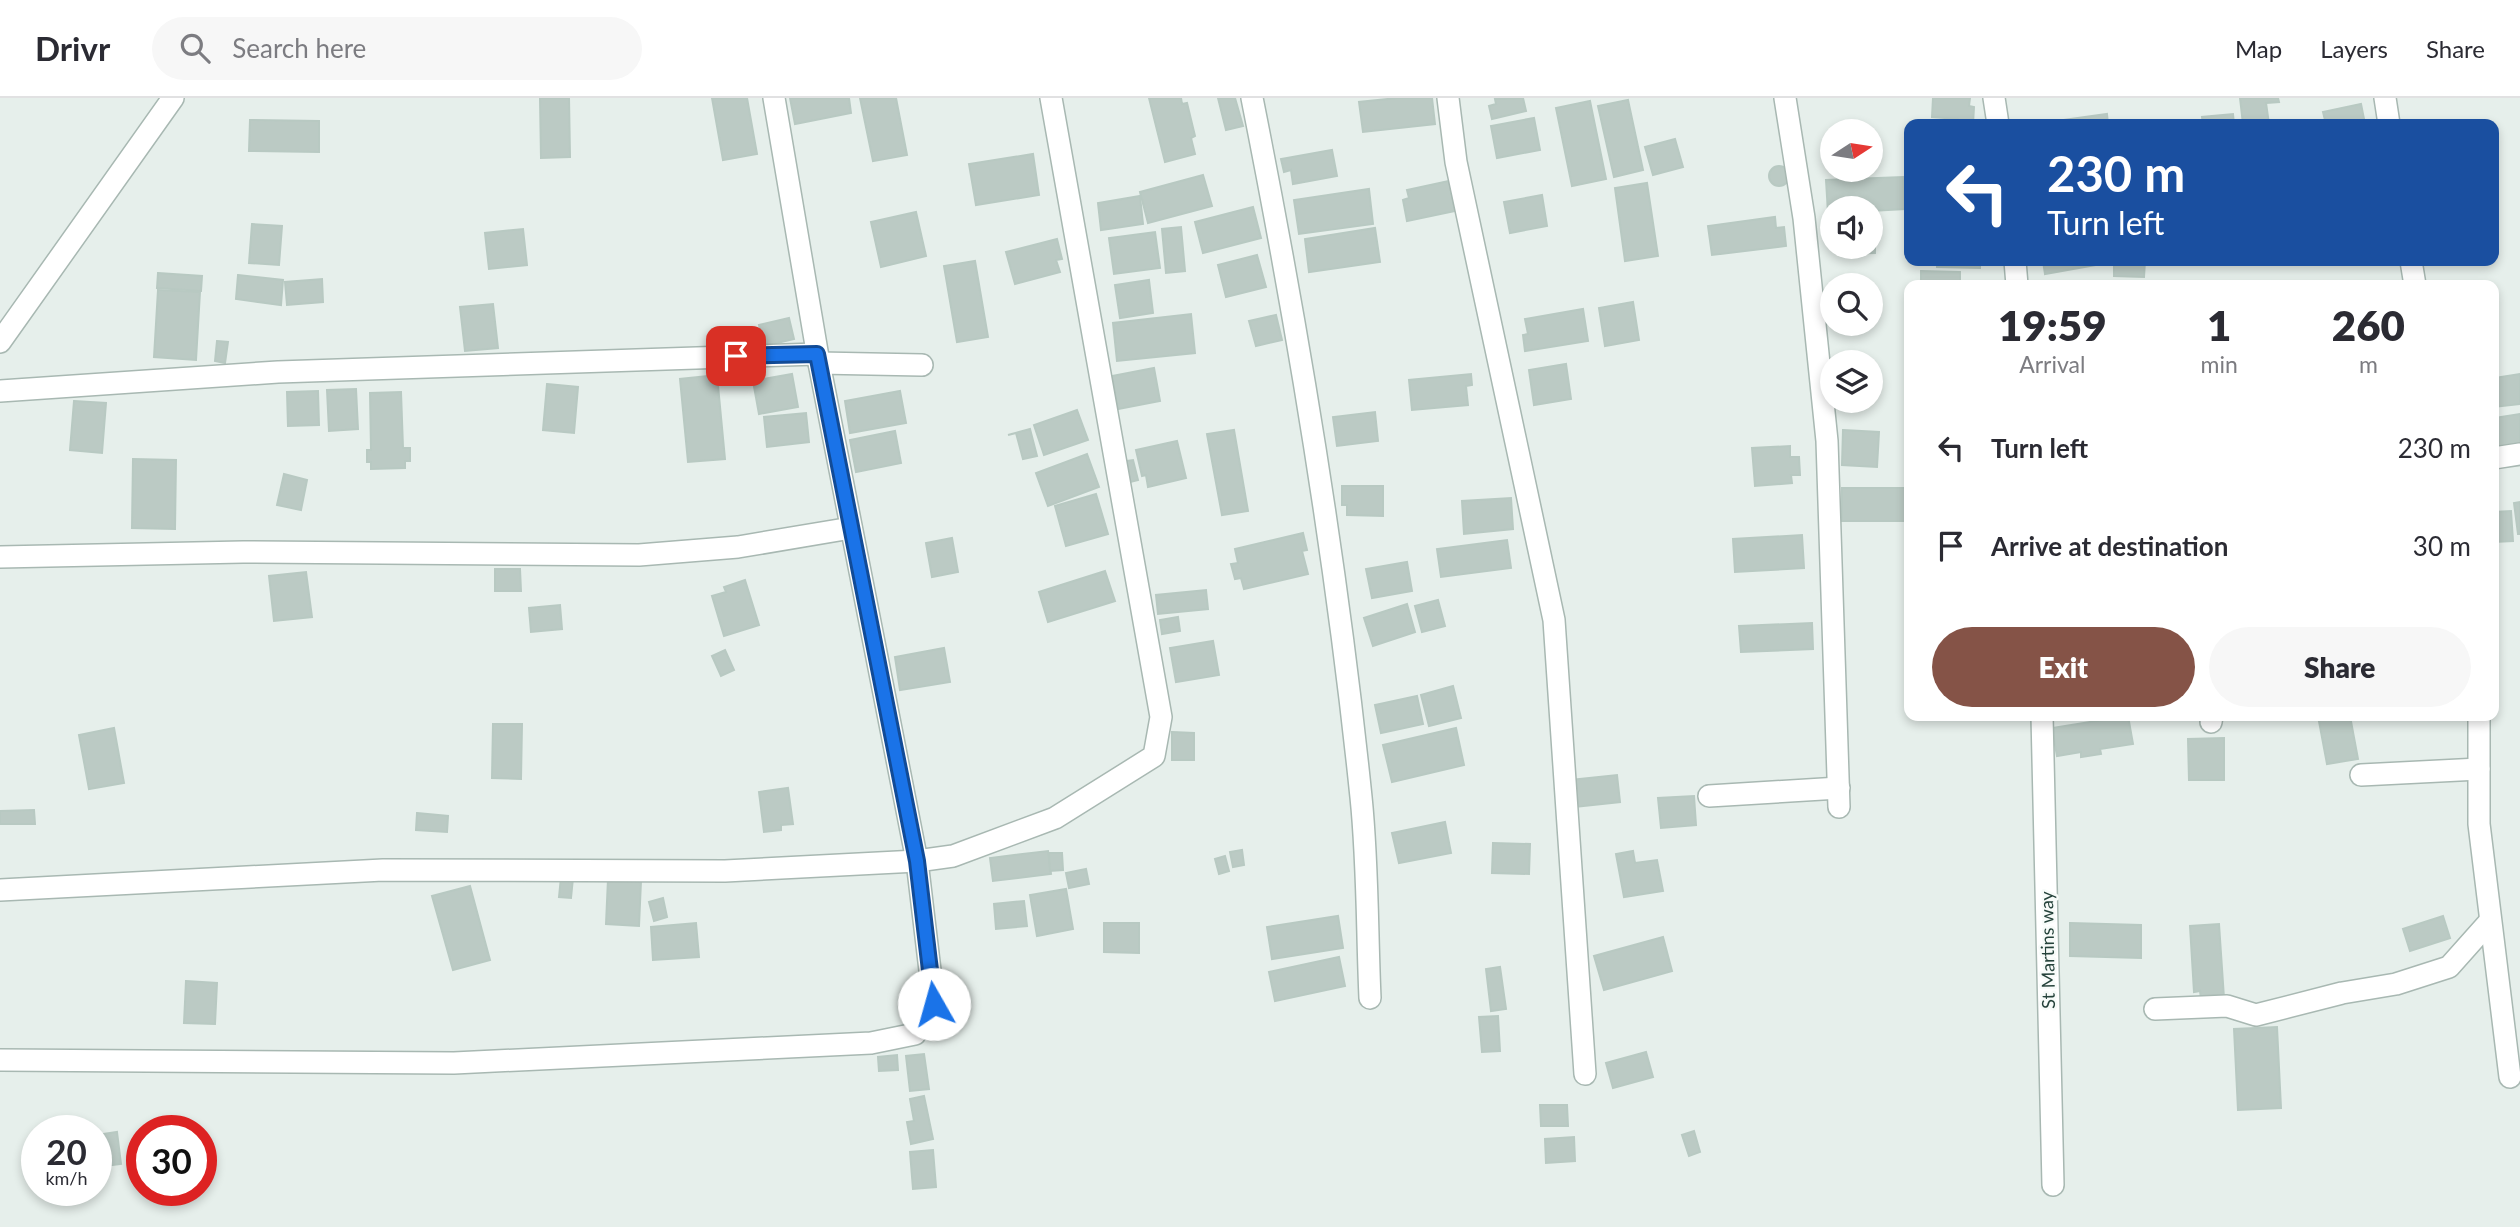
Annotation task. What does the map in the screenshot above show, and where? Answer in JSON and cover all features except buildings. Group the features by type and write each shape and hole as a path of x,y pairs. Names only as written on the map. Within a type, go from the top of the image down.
{"street":[{"path":"0,342 173,98"},
{"path":"0,1060 454,1063 871,1043 915,1034 934,1004 917,861 818,358 774,98"},
{"path":"0,890 383,870 725,871 917,861 953,856 1055,818 1154,756 1161,717 1051,98"},
{"path":"1252,98 1288,281 1338,596 1362,800 1370,998"},
{"path":"1447,98 1456,162 1554,620 1586,1074"},
{"path":"1709,796 1839,797 1827,441 1804,218 1785,98"},
{"path":"1994,98 1997,119"},
{"path":"2385,98 2388,119"},
{"path":"0,391 278,372 818,358 922,365"},
{"path":"2499,457 2520,454"},
{"path":"0,557 243,552 639,555 738,547 851,528"},
{"name":"St Martins way","path":"2042,721 2053,1185"},
{"path":"2479,721 2479,824 2510,1077"},
{"path":"2361,775 2479,769"},
{"path":"2155,1009 2227,1006 2256,1015 2342,993 2396,984 2449,967 2490,921"}],"route":[{"path":"736,356 817,354 917,861 934,1004"}]}
